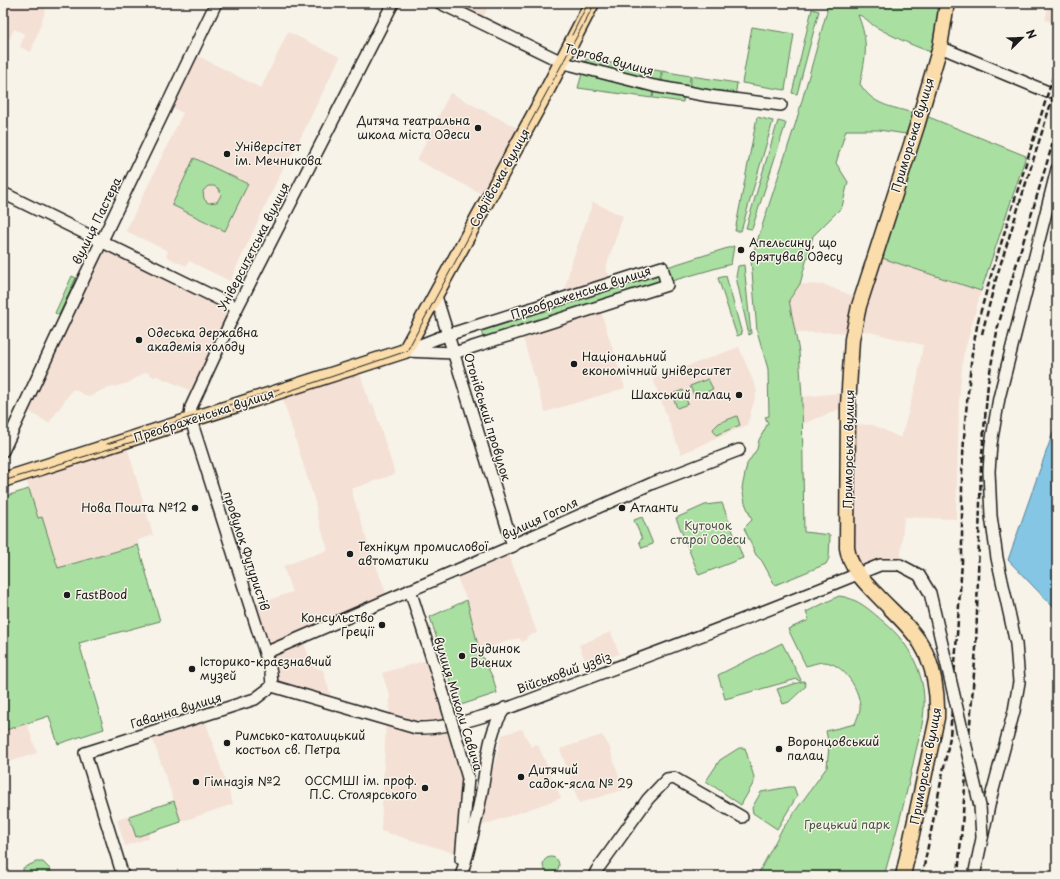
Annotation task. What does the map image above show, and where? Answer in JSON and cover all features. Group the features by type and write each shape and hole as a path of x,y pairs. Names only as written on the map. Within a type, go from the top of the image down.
{"main road":[{"name":"Софіївська вулиця","path":"405,351 543,98 592,3"},
{"name":"Приморська вулиця","path":"903,876 937,718 938,701 934,679 920,643 858,575 849,556 847,548 848,406 852,339 859,306 915,132 940,47 947,3"},
{"name":"Преображенська вулиця","path":"3,480 192,422 405,351"}],"street":[{"name":"вулиця Пастера","path":"3,451 216,3"},
{"name":"Університетська вулиця","path":"192,422 191,407 237,308 393,3"},
{"name":"Торгова вулиця","path":"440,3 562,62 654,86 709,96 781,105"},
{"path":"940,47 1048,92"},
{"path":"974,876 982,837 1014,710 1019,673 1016,644 997,558 991,516 989,477 991,444 999,398 1057,169"},
{"path":"3,193 237,308"},
{"name":"Преображенська вулиця","path":"662,267 668,285 454,353 405,351 448,335 662,267"},
{"name":"Отонівський провулок","path":"436,296 513,546"},
{"name":"провулок Футуристів","path":"192,422 271,672 272,686"},
{"name":"вулиця Гоголя","path":"265,653 513,546 516,543 653,483 739,450"},
{"name":"Військовий узвіз","path":"272,686 416,728 434,728 505,708 884,564 900,565 919,575 930,593 980,806 982,837"},
{"name":"вулиця Миколи Савича","path":"410,590 444,696 468,778 460,876"},
{"name":"Гаванна вулиця","path":"123,876 85,753 255,699 272,686"},
{"path":"460,876 476,818 491,735 496,720 505,708"},
{"path":"594,876 648,799 667,779 670,778 679,781 742,817"}],"shaded area":[{"path":"3,3 48,3 31,52 20,47 25,34 14,29 9,40 3,37"},
{"path":"449,3 490,3 482,20"},
{"path":"1030,3 1057,3 1057,24 1045,20 1048,8"},
{"name":"Універсітет ім. Мечникова","path":"288,32 340,57 294,151 284,166 230,281 189,261 186,266 175,261 166,256 168,251 126,231 183,113 168,105 192,53 261,88"},
{"path":"450,93 523,131 488,197 417,160"},
{"path":"593,202 623,216 605,270 609,274 608,280 564,293 571,264"},
{"name":"Одеська державна академія холоду","path":"100,244 236,308 196,393 157,376 154,377 146,372 128,383 102,390 89,397 73,389 49,423 24,409"},
{"path":"876,256 981,291 963,357 959,400 956,519 904,517 900,564 858,574 850,555 850,424 873,425 901,438 917,381 923,345 865,331 855,327"},
{"path":"800,284 825,285 860,299 852,336 838,332 795,333 789,300"},
{"name":"Національний економічний університет","path":"600,309 625,388 545,412 522,335"},
{"path":"739,347 757,391 747,425 681,454 653,379"},
{"path":"358,367 370,405 373,404 395,474 351,489 367,541 388,598 265,651 251,606 292,592 283,566 328,550 318,518 315,502 281,393"},
{"path":"848,392 847,406 803,424 802,397"},
{"path":"126,443 153,535 138,540 138,545 58,568 42,517 38,518 25,475"},
{"path":"507,549 537,633 527,636 526,640 522,642 519,638 479,650 467,600 454,571"},
{"path":"611,632 619,654 587,666 579,645"},
{"path":"302,638 313,667 323,670 333,703 272,685 266,653"},
{"path":"431,659 451,723 434,727 389,720 390,697 382,673"},
{"name":"Гімназія №2","path":"204,717 233,804 148,833 149,838 125,846 117,820 174,801 151,734"},
{"path":"25,718 37,753 3,764 3,724"},
{"name":"ОССМШІ ім. проф. П.С. Столярського","path":"386,720 416,729 452,724 468,778 461,855 381,831"},
{"name":"Дитячий садок-ясла № 29","path":"522,729 531,747 536,744 538,745 561,798 478,827 502,735"},
{"path":"602,735 609,746 623,790 579,803 560,749"}],"green space":[{"path":"826,3 946,5 937,54 891,35 858,15 865,41 865,57 860,84 871,97 877,101 890,107 913,113 906,134 879,130 846,130 836,163 848,182 842,207 813,236 800,284 789,300 799,352 802,397 804,532 830,535 829,558 826,564 775,585 762,561 756,555 744,528 752,520 745,503 742,488 747,464 757,449 759,440 768,423 765,417 769,416 768,369 757,331 751,260 796,122 827,11"},
{"path":"812,9 819,11 797,94 792,93"},
{"path":"752,27 794,34 785,90 742,83"},
{"path":"586,59 661,71 661,86 583,67"},
{"path":"583,70 653,88 652,98 578,88"},
{"path":"662,71 690,76 689,92 662,87"},
{"path":"691,76 737,83 735,98 691,92"},
{"path":"654,89 684,94 683,102 653,98"},
{"path":"921,114 1026,156 981,291 876,256"},
{"path":"757,117 773,121 741,231 735,231"},
{"path":"778,121 786,123 752,229 746,228"},
{"path":"194,158 248,184 225,231 172,205","holes":["208,186 214,186 219,189 221,195 217,202 208,203 204,199 203,191"]},
{"path":"734,246 731,264 668,282 664,268"},
{"path":"744,265 751,334 749,335 736,277 738,266"},
{"path":"661,270 665,284 484,341 480,327"},
{"path":"72,276 76,278 59,315 55,313"},
{"path":"726,276 742,334 737,336 718,278"},
{"path":"708,379 713,389 695,397 690,386"},
{"path":"683,390 688,404 677,408 672,394"},
{"path":"737,416 740,425 716,435 713,429 719,423"},
{"path":"29,489 38,518 42,517 58,568 138,545 160,621 79,643 104,729 58,744 49,716 3,731 3,497"},
{"name":"Куточок старої Одеси","path":"722,503 743,558 699,575 676,518 705,505"},
{"path":"642,517 653,544 642,548 639,541 642,539 634,520"},
{"name":"Грецький парк","path":"839,596 858,602 875,614 894,631 908,649 914,660 922,682 924,693 924,712 920,732 904,803 884,876 757,876 781,831 827,767 829,746 826,731 855,724 859,713 860,702 858,694 850,679 838,667 831,664 824,662 806,666 788,629 809,620 806,612"},
{"name":"Будинок Вчених","path":"467,600 479,650 493,678 497,693 458,706 430,617"},
{"path":"782,643 801,680 799,681 797,679 725,699 718,675"},
{"path":"804,681 806,686 789,702 783,704 777,689"},
{"path":"739,748 745,748 754,777 754,782 741,805 706,781 720,760"},
{"path":"794,787 797,796 777,829 753,813 752,808 761,792"},
{"path":"174,801 181,822 136,837 129,816"},
{"path":"548,857 554,857 559,862 557,871 554,873 548,873 543,868 543,862"},
{"path":"36,862 43,862 51,870 50,876 35,876 33,874 33,876 23,876 23,868"}],"water":[{"path":"1057,421 1057,611 1008,560"}],"tram line":[{"path":"572,35 588,3"},
{"path":"3,481 192,424 407,351 595,3"},
{"path":"107,444 279,389"}],"railway":[{"path":"922,876 950,737 962,562 962,473 965,422 972,353 978,321 989,282 1057,64"},
{"path":"982,334 995,282 1057,84"},
{"path":"958,876 976,648 981,466 988,383 998,326 1057,129"}],"place":[{"name":"Дитяча театральна школа міста Одеси","path":"478,128"},
{"name":"Універсітет ім. Мечникова","path":"227,154"},
{"name":"Апельсину, що врятував Одесу","path":"741,250"},
{"name":"Одеська державна академія холоду","path":"139,340"},
{"name":"Національний економічний університет","path":"574,364"},
{"name":"Шахський палац","path":"739,395"},
{"name":"Нова Пошта №12","path":"195,508"},
{"name":"Атланти","path":"622,508"},
{"name":"Технікум промислової автоматики","path":"350,554"},
{"name":"FastBood","path":"67,595"},
{"name":"Консульство Греції","path":"382,625"},
{"name":"Будинок Вчених","path":"462,656"},
{"name":"Історико-краєзнавчий музей","path":"192,669"},
{"name":"Римсько-католицький костьол св. Петра","path":"227,743"},
{"name":"Воронцовський палац","path":"779,749"},
{"name":"Дитячий садок-ясла № 29","path":"521,777"},
{"name":"Гімназія №2","path":"196,782"},
{"name":"ОССМШІ ім. проф. П.С. Столярського","path":"425,788"}]}
